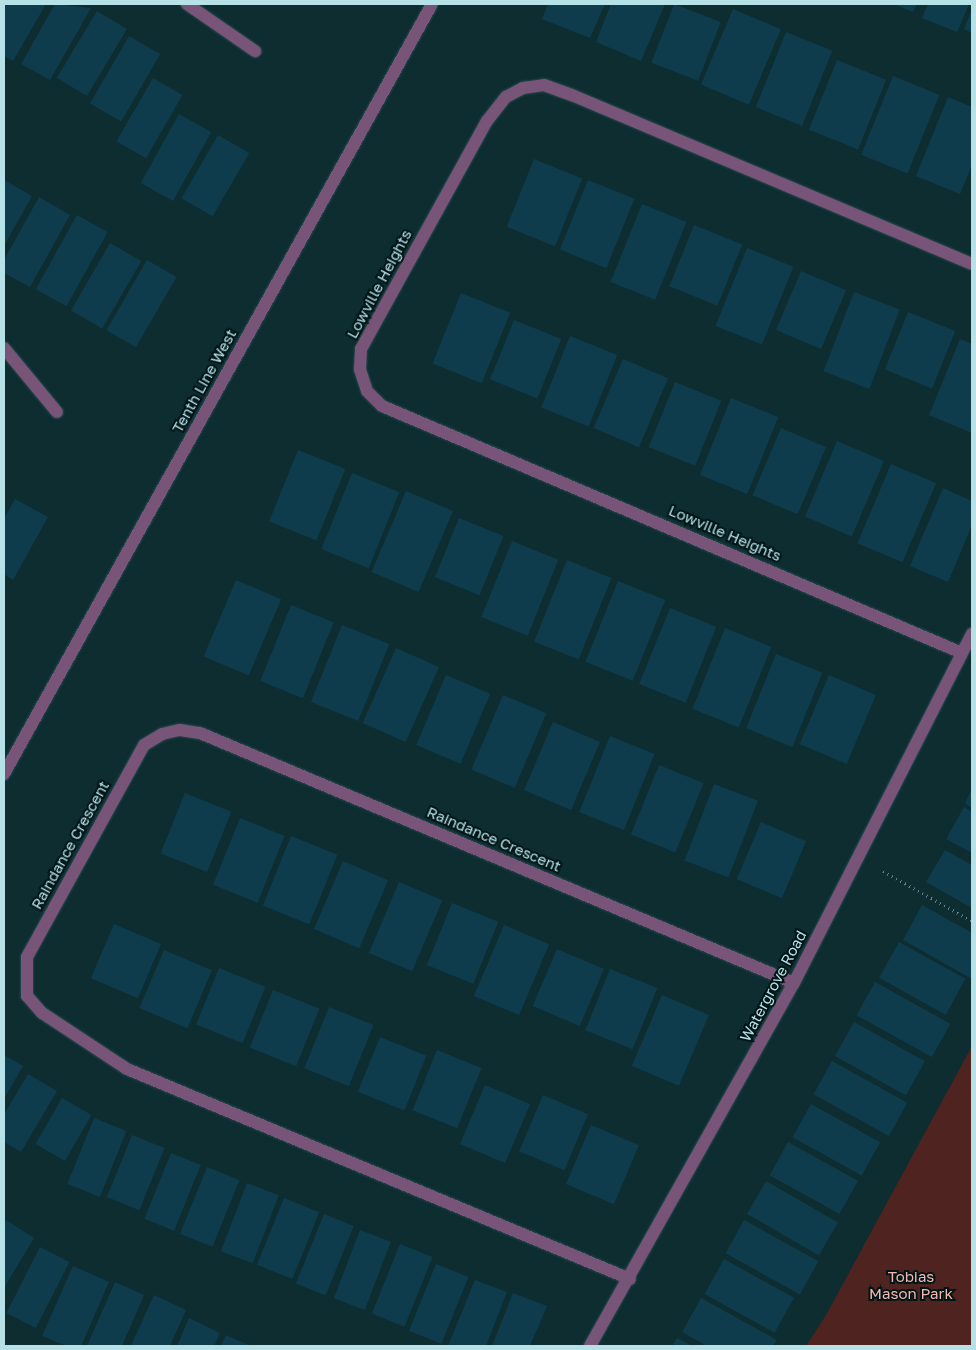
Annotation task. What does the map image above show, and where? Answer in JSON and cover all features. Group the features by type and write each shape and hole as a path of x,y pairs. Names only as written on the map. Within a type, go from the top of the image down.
{"street":[{"path":"187,4 255,51"},
{"name":"Tenth Line West","path":"4,774 432,4"},
{"name":"Lowville Heights","path":"962,653 382,406 367,391 360,370 361,350 487,121 506,97 523,88 544,85 572,95 972,264"},
{"path":"4,348 57,412"},
{"name":"Watergrove Road","path":"590,1346 630,1279 794,983 972,634"},
{"name":"Raindance Crescent","path":"630,1279 127,1069 42,1013 27,996 26,957 144,745 162,734 180,730 200,733 794,983"}],"path":[{"path":"883,871 972,921"}],"green space":[{"name":"Tobias Mason Park","path":"972,1046 972,1346 806,1346 826,1315"}],"building":[{"path":"4,4 46,4 13,61 4,56"},
{"path":"55,4 91,8 50,80 21,64"},
{"path":"548,4 605,4 590,38 542,19"},
{"path":"611,4 665,4 641,61 596,42"},
{"path":"674,4 721,22 698,81 651,63"},
{"path":"894,4 917,4 913,12"},
{"path":"928,4 969,4 957,32 922,18"},
{"path":"733,9 781,29 749,105 701,84"},
{"path":"972,9 972,33 964,29"},
{"path":"97,11 127,29 87,96 57,78"},
{"path":"786,32 832,51 802,126 756,107"},
{"path":"129,36 160,54 121,122 90,104"},
{"path":"837,60 886,80 858,149 809,130"},
{"path":"893,76 939,95 908,174 861,155"},
{"path":"153,78 182,95 146,158 116,141"},
{"path":"948,97 972,107 972,165 960,194 916,176"},
{"path":"179,114 211,132 173,201 141,183"},
{"path":"218,135 249,153 213,216 182,198"},
{"path":"534,159 582,178 555,246 507,227"},
{"path":"4,180 32,196 4,246"},
{"path":"588,180 634,199 606,268 560,250"},
{"path":"39,197 70,215 30,287 4,273 4,260"},
{"path":"642,204 687,222 655,300 611,282"},
{"path":"77,215 108,232 66,306 36,289"},
{"path":"694,225 742,244 717,306 669,286"},
{"path":"110,243 141,261 102,329 71,311"},
{"path":"747,248 793,267 762,345 716,326"},
{"path":"147,260 176,277 136,347 106,330"},
{"path":"801,271 846,290 821,349 776,330"},
{"path":"854,292 900,310 869,389 824,371"},
{"path":"461,293 510,313 482,383 433,363"},
{"path":"908,312 955,331 932,389 885,369"},
{"path":"514,320 561,339 537,398 490,379"},
{"path":"570,336 617,355 588,426 541,407"},
{"path":"960,339 972,344 972,433 929,415"},
{"path":"623,359 668,378 639,447 594,428"},
{"path":"675,382 721,401 695,466 649,447"},
{"path":"731,398 778,417 747,494 700,475"},
{"path":"781,428 826,447 798,514 752,495"},
{"path":"837,441 884,461 852,536 805,516"},
{"path":"298,450 345,469 316,540 269,521"},
{"path":"891,464 936,483 903,562 857,543"},
{"path":"352,473 399,492 369,568 321,549"},
{"path":"943,488 972,501 972,525 948,582 910,566"},
{"path":"406,491 453,511 419,592 372,572"},
{"path":"15,499 48,517 13,580 4,574 4,519"},
{"path":"459,518 504,536 480,595 435,577"},
{"path":"512,541 558,560 528,636 481,617"},
{"path":"567,560 612,578 579,660 534,642"},
{"path":"236,580 281,599 249,676 204,656"},
{"path":"618,581 665,600 633,681 585,662"},
{"path":"291,605 334,622 303,698 260,681"},
{"path":"670,608 716,627 686,703 639,684"},
{"path":"342,625 389,644 358,721 311,702"},
{"path":"725,628 771,647 739,727 692,709"},
{"path":"396,648 439,667 406,742 363,723"},
{"path":"776,654 822,673 792,747 746,728"},
{"path":"446,675 490,694 460,764 416,745"},
{"path":"829,675 876,695 847,764 800,744"},
{"path":"503,695 546,713 515,788 471,770"},
{"path":"553,722 600,742 571,810 524,790"},
{"path":"610,736 655,754 624,830 579,812"},
{"path":"659,765 704,783 675,853 631,835"},
{"path":"714,784 758,801 728,877 685,861"},
{"path":"972,789 972,808 965,803"},
{"path":"185,793 231,812 207,872 161,853"},
{"path":"964,807 972,812 972,853 946,839"},
{"path":"240,818 285,836 258,903 213,885"},
{"path":"761,822 806,841 782,898 737,879"},
{"path":"291,836 337,855 309,924 263,906"},
{"path":"945,850 972,865 972,908 926,882"},
{"path":"343,861 388,880 359,948 314,929"},
{"path":"399,882 442,900 412,971 369,953"},
{"path":"452,903 498,922 473,984 427,965"},
{"path":"922,905 972,933 972,979 903,940"},
{"path":"114,924 161,944 138,998 91,978"},
{"path":"504,925 549,944 519,1015 474,996"},
{"path":"899,942 965,979 946,1015 879,978"},
{"path":"557,949 604,969 580,1026 533,1006"},
{"path":"164,950 212,970 187,1028 139,1008"},
{"path":"219,968 265,987 243,1043 196,1025"},
{"path":"610,969 657,988 633,1049 585,1030"},
{"path":"875,982 950,1024 932,1057 857,1015"},
{"path":"273,990 319,1009 296,1066 250,1047"},
{"path":"662,995 709,1015 679,1086 632,1066"},
{"path":"329,1007 374,1025 349,1086 304,1068"},
{"path":"854,1022 925,1061 906,1095 835,1056"},
{"path":"380,1037 426,1056 404,1110 358,1092"},
{"path":"437,1050 482,1068 457,1128 413,1110"},
{"path":"4,1055 23,1066 4,1099"},
{"path":"832,1061 907,1103 889,1136 814,1094"},
{"path":"28,1074 57,1091 21,1152 4,1142 4,1114"},
{"path":"485,1085 530,1104 505,1163 460,1144"},
{"path":"543,1095 588,1114 564,1170 519,1151"},
{"path":"62,1098 91,1115 65,1161 36,1144"},
{"path":"811,1104 880,1142 862,1176 793,1137"},
{"path":"94,1118 126,1131 100,1197 67,1184"},
{"path":"591,1125 639,1145 614,1204 566,1184"},
{"path":"132,1135 164,1148 139,1210 107,1197"},
{"path":"788,1142 858,1181 840,1214 770,1175"},
{"path":"171,1153 201,1165 174,1231 144,1219"},
{"path":"207,1167 239,1180 212,1247 180,1234"},
{"path":"766,1181 838,1222 819,1255 747,1214"},
{"path":"247,1183 279,1195 253,1263 221,1251"},
{"path":"284,1198 319,1212 292,1279 257,1265"},
{"path":"324,1214 354,1226 326,1296 296,1284"},
{"path":"6,1220 34,1238 4,1288 4,1224"},
{"path":"744,1220 818,1261 800,1294 726,1253"},
{"path":"360,1230 391,1242 365,1310 334,1298"},
{"path":"400,1244 432,1257 404,1327 372,1314"},
{"path":"40,1247 69,1262 36,1328 6,1313"},
{"path":"724,1259 794,1298 775,1333 705,1294"},
{"path":"436,1264 468,1277 441,1344 409,1331"},
{"path":"73,1266 109,1282 81,1346 67,1346 42,1336"},
{"path":"475,1280 507,1292 486,1346 448,1346"},
{"path":"115,1282 144,1295 122,1346 87,1346"},
{"path":"513,1293 547,1306 530,1346 492,1346"},
{"path":"154,1295 186,1310 170,1346 131,1346"},
{"path":"701,1298 777,1340 773,1346 707,1346 682,1332"},
{"path":"189,1318 220,1333 214,1346 177,1346"},
{"path":"226,1335 251,1346 221,1346"},
{"path":"677,1338 692,1346 672,1346"}]}
